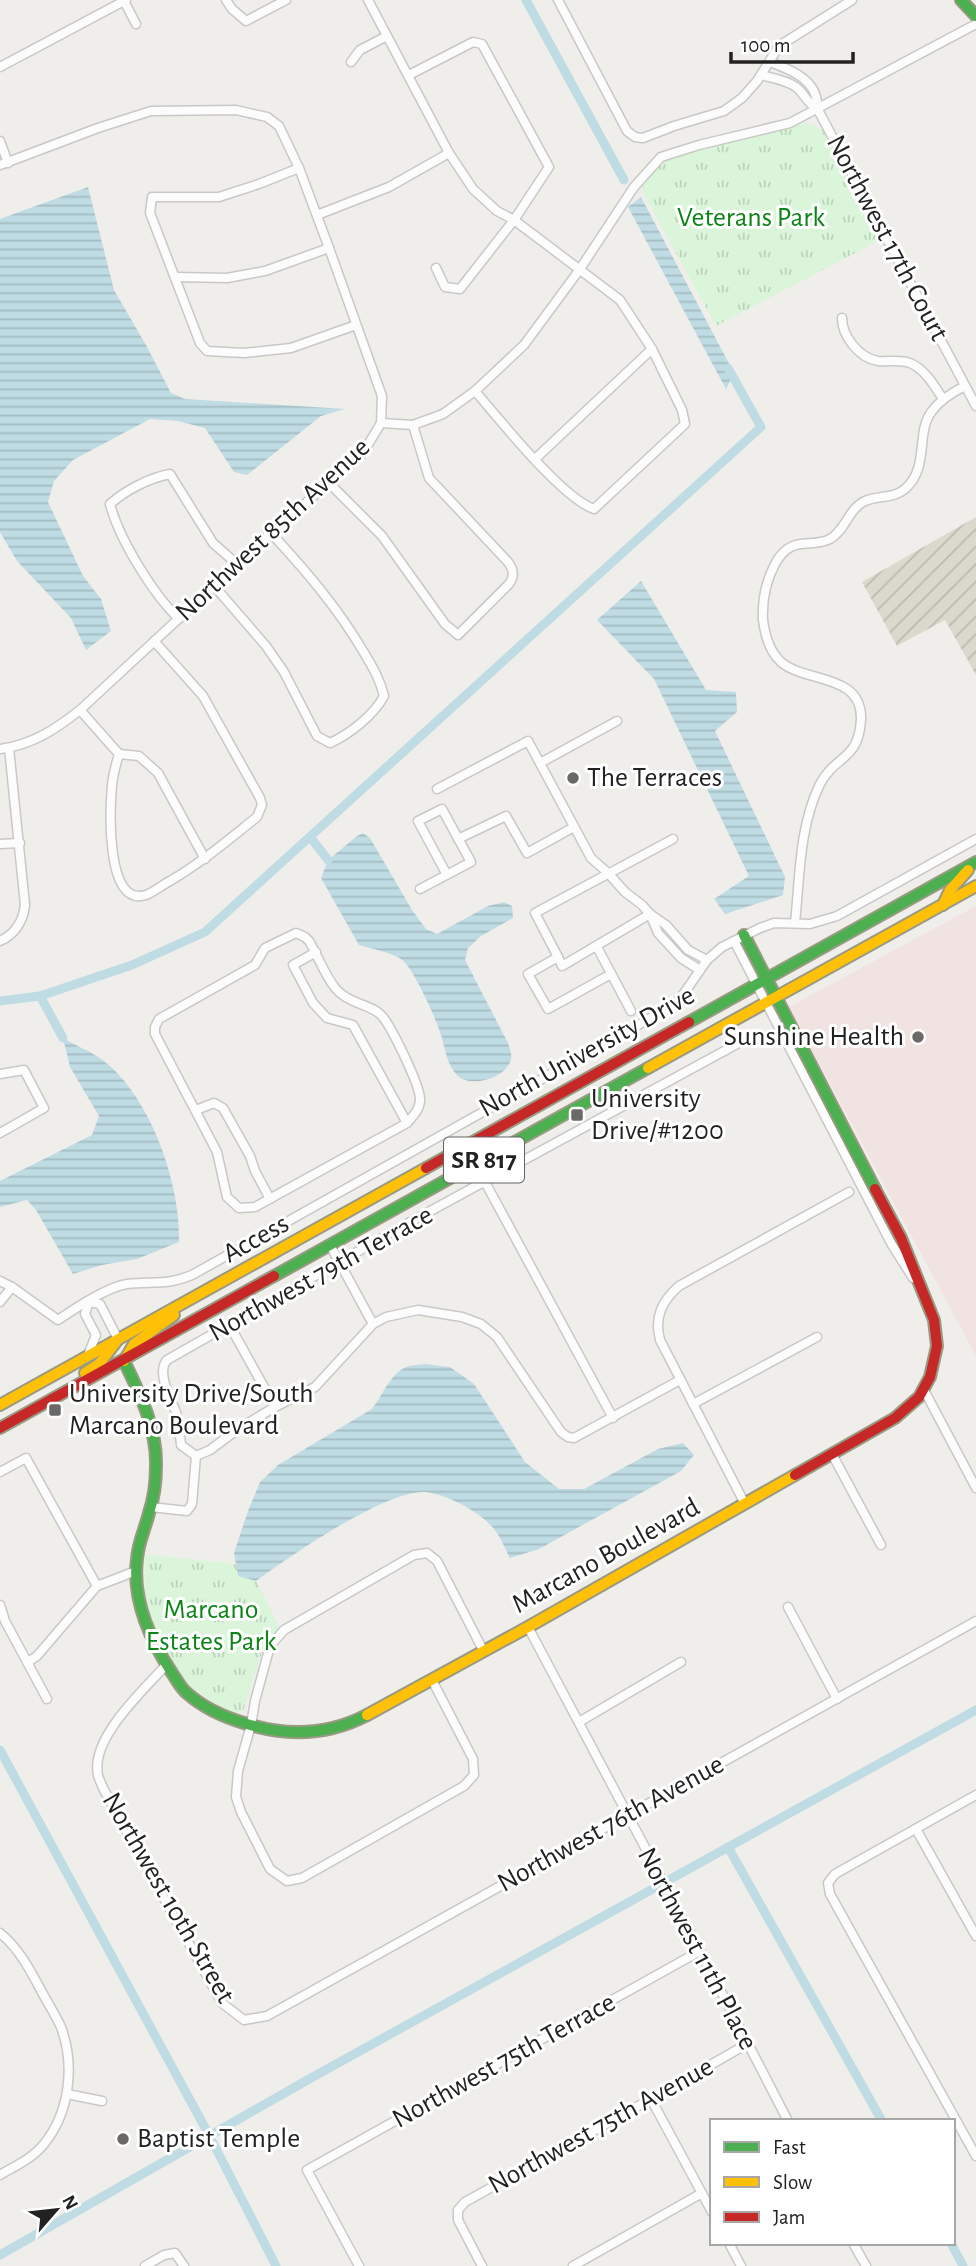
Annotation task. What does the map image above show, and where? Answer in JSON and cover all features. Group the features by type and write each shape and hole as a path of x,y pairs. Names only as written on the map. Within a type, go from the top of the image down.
{"main road":[{"path":"961,0 976,16"},
{"path":"943,905 950,890 974,863"},
{"name":"North University Drive","path":"0,1405 974,863"},
{"name":"North University Drive","path":"2,1427 976,886"},
{"path":"739,938 772,1001"},
{"name":"Marcano Boulevard","path":"135,1571 139,1599 150,1637 186,1693 227,1717 251,1726 296,1734 327,1731 357,1720 528,1627 895,1418 908,1408 924,1390 930,1377 937,1346 934,1320 901,1238 772,1001"},
{"path":"310,1233 310,1256"},
{"path":"135,1571 138,1549 151,1507 157,1463 156,1437 147,1407 124,1361 133,1344 192,1302 204,1290"},
{"path":"2,1427 9,1417 99,1364 118,1339"}],"street":[{"path":"226,0 246,21 286,0"},
{"path":"369,0 449,153 473,189 497,211 514,220 620,300 652,349 682,410 685,424 594,509 582,505 534,459 475,391"},
{"path":"558,0 627,131 635,137 643,138 724,111 742,98 761,75 779,46 852,0"},
{"path":"0,67 125,1 136,24"},
{"name":"Northwest 85th Avenue","path":"5,748 44,735 80,710 271,533 363,453 381,423 414,425 443,414 475,391 524,345 580,269 634,187 662,157 790,123 976,24"},
{"path":"351,62 360,50 387,36"},
{"path":"409,75 473,42 482,44 549,167 514,220 460,289 445,287 436,268"},
{"path":"761,75 789,83 799,89 810,105 817,108 818,100 803,76 770,62"},
{"name":"Northwest 17th Court","path":"817,108 976,406"},
{"path":"0,141 4,164 151,111 236,110 267,117 279,126 317,215 382,396 381,423"},
{"path":"317,215 389,187 449,153"},
{"path":"299,168 219,197 152,197 150,213 200,343 207,351 244,353 291,348 356,325"},
{"path":"176,278 227,278 265,271 329,248"},
{"path":"842,318 847,337 862,353 877,361 910,363 923,373 943,399"},
{"path":"534,459 652,349"},
{"path":"795,923 806,819 825,776 854,749 858,740 861,712 848,691 837,683 796,670 775,656 766,639 763,615 768,578 778,558 786,550 799,544 829,539 861,503 898,494 912,482 918,473 928,417 943,399 965,386"},
{"path":"328,483 382,536 445,624 458,635 508,585 513,573 508,562 429,478 414,425"},
{"path":"179,619 155,593 114,521 110,505 118,497 157,476 170,474 213,543 238,565"},
{"path":"215,587 266,646 284,672 317,736 330,743 342,737 379,705 384,696 380,680 346,621 271,533"},
{"path":"119,754 111,810 113,854 120,884 132,894 147,895 205,859 257,817 262,806 216,716 203,696 155,641"},
{"path":"80,710 119,754 139,756 158,773 205,859"},
{"path":"540,763 617,720"},
{"path":"437,789 528,741 591,858 625,892 666,925 688,950 707,960 722,947 774,923 810,924 837,916 976,839"},
{"path":"0,941 16,931 25,905 20,843 5,748"},
{"path":"420,889 447,875 471,862 442,808 418,821 447,875"},
{"path":"458,839 506,816 527,853 574,827"},
{"path":"650,914 562,966 535,913 673,839"},
{"path":"0,844 20,843"},
{"path":"650,914 658,933 668,944 681,958 701,970"},
{"path":"291,934 300,934 316,952 335,988 347,999 381,1014 405,1056 420,1094 420,1104 407,1124 255,1207 239,1208 227,1197 217,1152 155,1034 155,1027 159,1019 255,965 265,948 291,934"},
{"path":"597,947 631,1011"},
{"path":"316,952 293,965 313,1003 327,1018 353,1025 407,1124"},
{"path":"558,957 528,974 548,1009 611,974"},
{"name":"Access","path":"12,1287 58,1320 123,1285 166,1283 192,1275 672,1006 707,960"},
{"name":"Northwest 79th Terrace","path":"196,1456 181,1445 176,1413 168,1399 163,1364 485,1182 737,1044"},
{"path":"0,1074 24,1070 44,1108 0,1133"},
{"path":"196,1110 214,1103 223,1108 270,1199"},
{"path":"485,1182 613,1418"},
{"path":"745,1504 660,1340 657,1329 660,1310 664,1301 679,1286 849,1192"},
{"path":"330,1245 373,1324"},
{"path":"0,1280 12,1287 0,1302"},
{"path":"87,1356 96,1335 85,1314 89,1301 100,1304 118,1339"},
{"path":"151,1507 187,1511 192,1504 196,1456 275,1407 315,1387 373,1324 407,1311 418,1310 462,1317 490,1331 503,1344 561,1432 568,1437 575,1438 680,1380"},
{"path":"230,1326 275,1407"},
{"path":"694,1404 817,1337"},
{"path":"924,1390 976,1488"},
{"path":"832,1454 881,1545"},
{"path":"0,1472 26,1458 97,1586"},
{"path":"432,1680 473,1759 474,1775 464,1786 302,1878 287,1881 270,1869 236,1797 238,1771 270,1647 284,1630 414,1555 427,1553 437,1561 483,1650"},
{"path":"28,1662 37,1656 97,1586 135,1571"},
{"path":"0,1605 5,1621 47,1699"},
{"path":"788,1607 837,1699"},
{"name":"Northwest 76th Avenue","path":"244,2020 267,2016 976,1621"},
{"name":"Northwest 11th Place","path":"528,1627 787,2119"},
{"path":"579,1722 681,1662"},
{"name":"Northwest 10th Street","path":"166,1665 104,1739 97,1773 222,2003 244,2020"},
{"path":"976,1795 835,1874 828,1883 830,1894 976,2156"},
{"path":"916,1829 976,1936"},
{"path":"0,1933 23,1957 60,2025 68,2051 67,2094 58,2122 43,2145 27,2159 0,2175"},
{"name":"Northwest 75th Terrace","path":"359,2266 307,2170 700,1951"},
{"name":"Northwest 75th Avenue","path":"482,2266 458,2220 458,2210 465,2202 747,2044"},
{"path":"67,2094 102,2101"},
{"path":"651,2099 710,2208"},
{"path":"573,2266 702,2193"},
{"path":"730,2245 741,2266"},
{"path":"854,2245 866,2266"},
{"path":"145,2266 164,2255 175,2253 184,2266"}],"shaded area":[{"path":"976,517 976,675 945,620 897,646 862,582"},
{"path":"976,906 976,1356 789,1007"}],"green space":[{"name":"Veterans Park","path":"806,123 822,129 878,241 716,326 641,189 663,161 679,154"},
{"name":"Marcano Estates Park","path":"145,1554 236,1564 238,1576 256,1581 280,1628 264,1645 243,1711 237,1714 224,1709 188,1686 163,1657 145,1612"}],"water":[{"path":"88,187 114,290 171,393 185,399 345,409 321,416 247,475 234,472 205,428 178,421 150,419 73,460 54,481 48,502 83,576 101,599 111,631 86,650 71,618 17,561 0,532 0,219"},
{"path":"641,197 734,373 726,389 628,207"},
{"path":"641,581 706,690 736,692 737,712 715,731 785,877 783,895 725,914 714,899 749,876 654,679 597,620"},
{"path":"363,833 370,838 426,929 437,934 488,906 504,902 512,906 513,918 481,936 468,948 465,960 511,1051 508,1066 496,1076 470,1081 457,1075 449,1061 430,1006 412,972 401,959 359,945 321,878 328,860"},
{"path":"63,1038 105,1062 136,1097 160,1144 169,1169 175,1195 179,1242 137,1259 102,1265 73,1274 36,1210 27,1200 0,1207 0,1181 92,1135 99,1116 70,1067"},
{"path":"425,1364 450,1367 474,1384 525,1462 559,1489 584,1489 658,1449 683,1443 694,1455 681,1471 539,1549 510,1558 496,1532 481,1516 453,1500 425,1492 408,1494 363,1513 313,1542 256,1581 238,1576 234,1553 260,1482 278,1465 372,1409 400,1370"}],"waterway":[{"path":"526,0 624,180"},
{"path":"0,1001 40,996 132,965 205,932 761,427 728,368"},
{"path":"311,838 328,860"},
{"path":"40,996 63,1038"},
{"path":"0,2255 311,2078 976,1710"},
{"path":"0,1750 209,2135 276,2266"},
{"path":"728,1847 881,2119"},
{"path":"952,2245 963,2266"}],"traffic: fast":[{"path":"961,0 976,16"},
{"path":"689,1022 976,862"},
{"path":"744,935 875,1189"},
{"path":"274,1276 648,1068"},
{"path":"124,1361 151,1425 156,1452 153,1496 138,1553 137,1589 150,1633 179,1684 194,1699 214,1712 276,1731 322,1730 367,1715"}],"traffic: slow":[{"path":"943,905 950,890 968,870"},
{"path":"648,1068 976,886"},
{"path":"0,1405 426,1168"},
{"path":"124,1361 134,1344 174,1315"},
{"path":"85,1373 99,1364 116,1342"},
{"path":"367,1715 795,1475"}],"traffic: jam":[{"path":"426,1168 689,1022"},
{"path":"795,1475 895,1418 919,1397 930,1377 937,1346 934,1320 901,1238 875,1189"},
{"path":"0,1428 274,1276"}],"place":[{"name":"The Terraces","path":"573,778"},
{"name":"Sunshine Health","path":"918,1037"},
{"name":"University Drive/#1200","path":"577,1115"},
{"name":"University Drive/South Marcano Boulevard","path":"55,1410"},
{"name":"Baptist Temple","path":"123,2139"}]}
